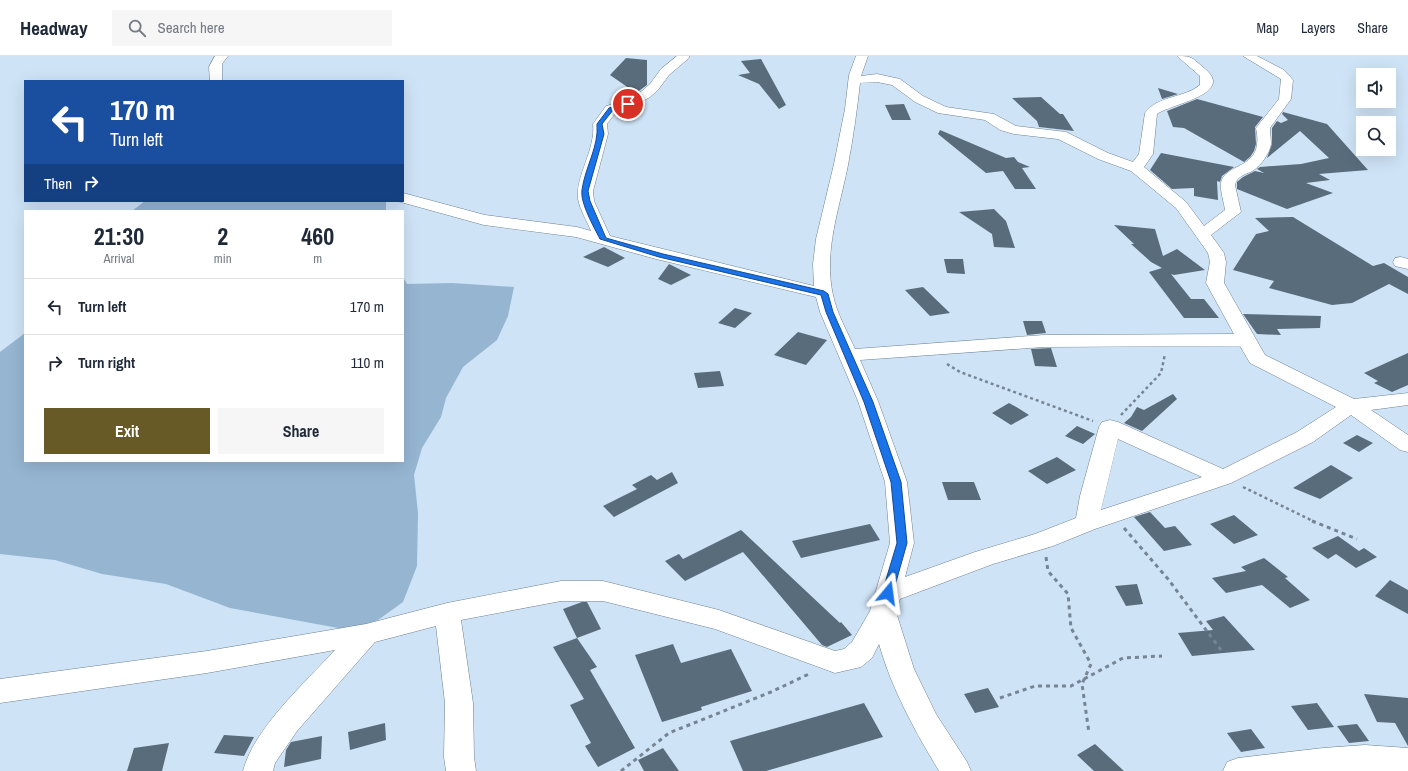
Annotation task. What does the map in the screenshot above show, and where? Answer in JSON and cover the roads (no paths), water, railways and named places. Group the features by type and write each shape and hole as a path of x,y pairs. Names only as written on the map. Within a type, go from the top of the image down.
{"street":[{"path":"216,80 215,67 217,60 222,56"},
{"path":"604,239 586,201 585,191 601,134 600,124 611,109 628,104 646,94 657,84 665,72 683,56"},
{"path":"0,691 207,662 366,634 447,613 562,591 603,591 719,620 835,662 851,659 862,650 885,602 902,543 896,482 868,402 830,312 824,294 821,264 824,239 834,198 857,68 862,56"},
{"path":"1136,168 1146,154 1150,113 1160,107 1195,94 1206,86 1207,78 1205,74 1183,56"},
{"path":"1203,234 1233,212 1234,209 1228,185 1229,180 1234,174 1249,167 1256,161 1264,145 1263,128 1286,99 1286,77 1249,56"},
{"path":"855,80 877,78 896,82 919,99 943,110 989,117 1005,127 1014,130 1061,135 1103,156 1136,168 1182,205 1203,234 1218,258 1215,283 1254,355 1262,363 1350,406 1408,445"},
{"path":"404,198 484,220 565,230 824,294"},
{"path":"848,355 1044,341 1246,340"},
{"path":"885,602 984,558 1044,540 1087,523 1223,478 1305,437 1350,406 1408,398"},
{"path":"1087,523 1092,496 1110,427 1223,478"},
{"path":"885,602 900,669 924,722 956,771"},
{"path":"447,613 459,703 461,726 458,758 461,771"},
{"path":"258,771 261,759 287,722 366,634"},
{"path":"1238,771 1338,758 1408,761"}]}
